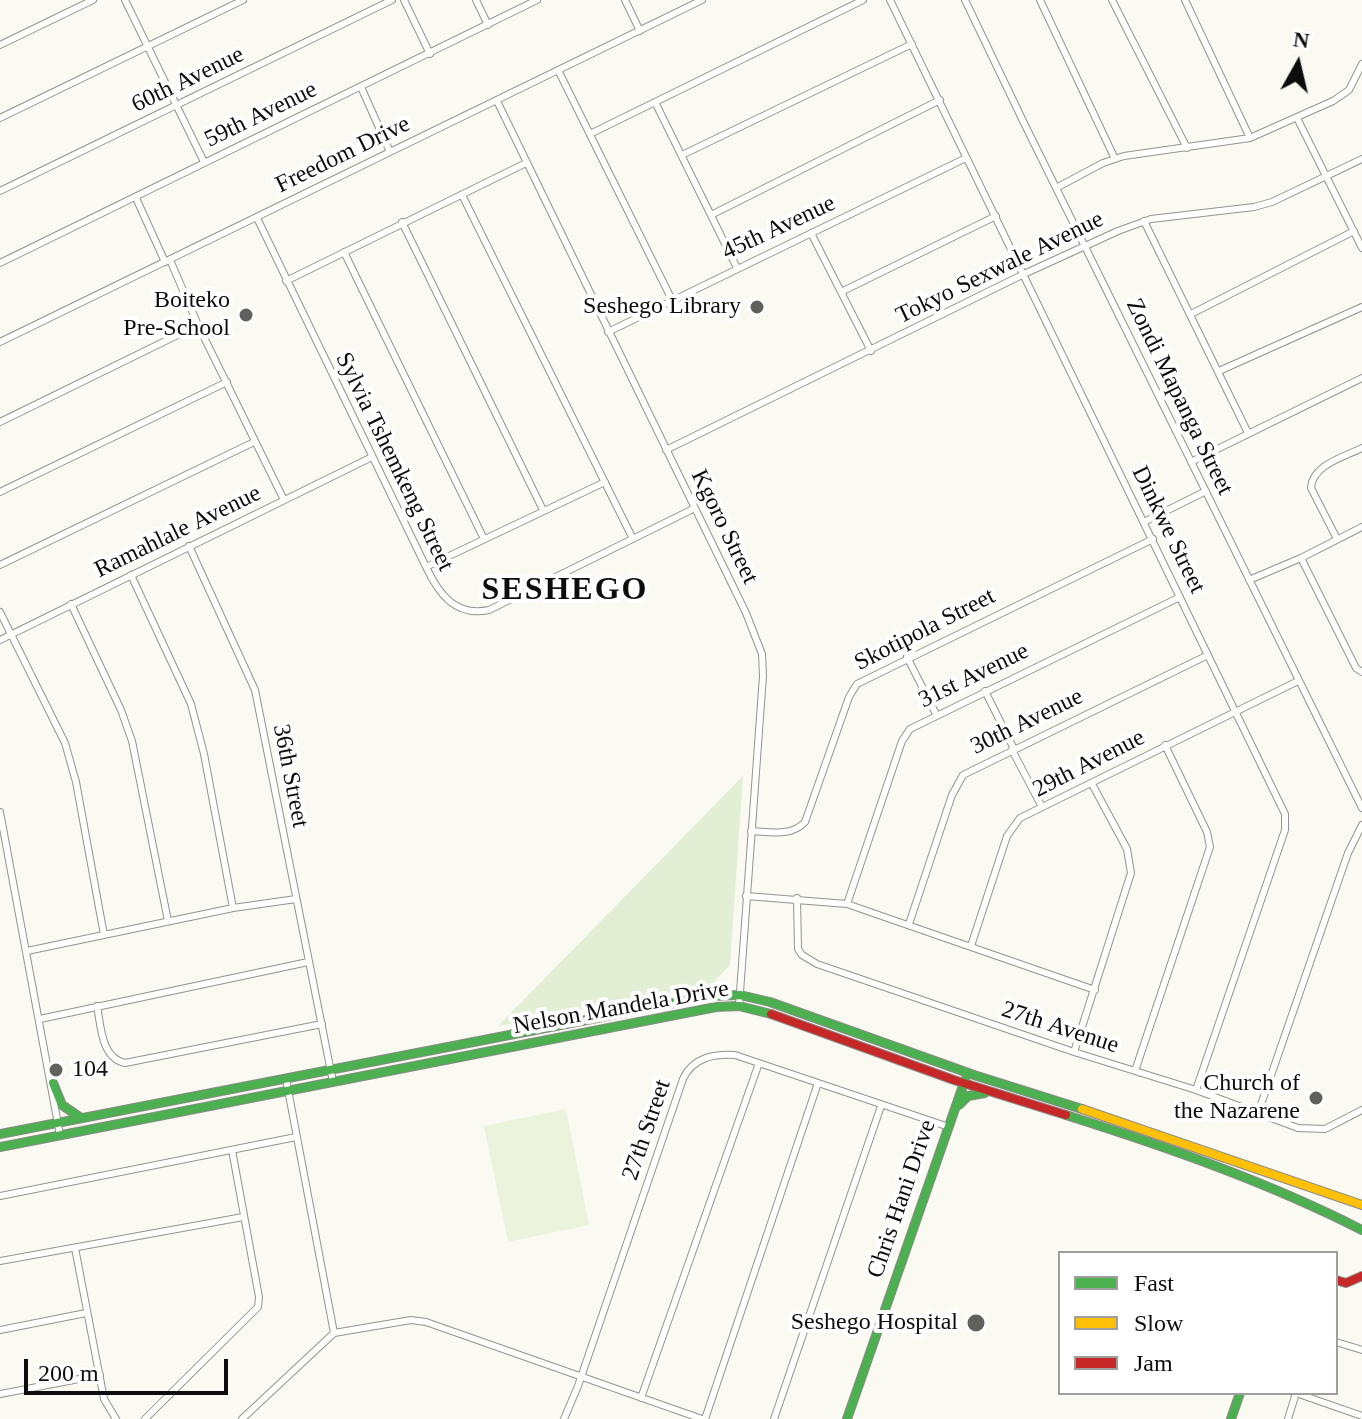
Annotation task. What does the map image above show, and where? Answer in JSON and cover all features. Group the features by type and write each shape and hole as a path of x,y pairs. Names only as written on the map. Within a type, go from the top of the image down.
{"main road":[{"name":"Nelson Mandela Drive","path":"0,1134 710,996 740,995 776,1004 967,1073 1154,1132 1362,1205"},
{"name":"Nelson Mandela Drive","path":"0,1147 716,1007 739,1006 757,1009 963,1083 1111,1128 1220,1167 1313,1205 1362,1230"},
{"name":"Chris Hani Drive","path":"847,1419 967,1073"},
{"path":"53,1083 62,1105 83,1118"},
{"path":"952,1116 968,1096 994,1093"},
{"path":"1338,1281 1346,1283 1362,1276"},
{"path":"1231,1419 1239,1395"}],"street":[{"path":"0,45 93,0"},
{"path":"125,0 204,162"},
{"path":"0,118 243,0"},
{"name":"60th Avenue","path":"0,191 392,0"},
{"path":"404,0 430,54"},
{"path":"476,0 488,25"},
{"name":"59th Avenue","path":"0,263 537,0"},
{"path":"625,0 640,31"},
{"name":"Freedom Drive","path":"0,342 702,0"},
{"path":"590,134 863,0"},
{"name":"Dinkwe Street","path":"890,0 1285,814 1285,830 1196,1090"},
{"name":"Zondi Mapanga Street","path":"965,0 1362,808"},
{"path":"1040,0 1115,159"},
{"path":"1112,0 1187,148"},
{"path":"1185,0 1250,138"},
{"path":"682,155 912,44"},
{"path":"1056,188 1115,159 1250,138 1333,101 1349,90 1362,64"},
{"path":"558,70 672,300"},
{"path":"361,87 390,152"},
{"path":"711,215 940,100"},
{"name":"Kgoro Street","path":"497,101 746,613 762,654 763,676 739,1006"},
{"path":"655,102 737,268"},
{"path":"1297,118 1362,248"},
{"name":"45th Avenue","path":"608,332 966,158"},
{"name":"Tokyo Sexwale Avenue","path":"666,450 1084,246 1144,221 1254,207 1295,192 1362,159"},
{"path":"286,281 526,163"},
{"path":"462,195 633,539"},
{"path":"136,198 284,500"},
{"path":"841,292 996,216"},
{"name":"Sylvia Tshemkeng Street","path":"257,218 443,598 462,610 480,612 695,508"},
{"path":"1144,221 1248,433"},
{"path":"402,222 543,510"},
{"path":"1191,314 1354,231"},
{"path":"811,233 871,351"},
{"path":"344,252 484,539"},
{"path":"1219,371 1362,307"},
{"path":"0,422 198,325"},
{"path":"1191,462 1362,378"},
{"path":"0,492 227,382"},
{"path":"0,565 254,442"},
{"path":"1337,539 1311,488 1311,481 1315,472 1362,448"},
{"name":"Ramahlale Avenue","path":"0,640 372,457"},
{"path":"426,567 605,482"},
{"path":"1144,522 1206,491"},
{"path":"1249,580 1362,527"},
{"name":"Skotipola Street","path":"751,831 788,833 802,827 809,815 853,689 865,678 1153,539"},
{"name":"36th Street","path":"189,546 255,690 333,1082"},
{"path":"1301,558 1356,668 1362,672"},
{"path":"131,575 191,704 204,754 233,908"},
{"name":"31st Avenue","path":"847,904 905,735 936,714 1180,597"},
{"path":"71,604 121,710 132,741 168,921"},
{"path":"0,612 65,743 76,782 104,935"},
{"name":"30th Avenue","path":"909,924 957,782 971,769 1208,655"},
{"path":"907,657 936,714"},
{"name":"29th Avenue","path":"971,946 1010,829 1020,818 1298,681"},
{"path":"985,691 1042,807"},
{"path":"1135,1071 1210,847 1207,832 1165,745"},
{"path":"1074,1052 1131,873 1127,849 1092,784"},
{"path":"0,812 53,1083 60,1135"},
{"path":"1258,1113 1348,853 1362,825"},
{"path":"0,858 9,857"},
{"path":"746,896 847,904 1095,990"},
{"name":"27th Avenue","path":"797,898 798,949 809,960 1074,1052 1196,1090 1298,1128 1325,1129 1362,1110"},
{"path":"27,951 233,908 296,899"},
{"path":"40,1019 308,962"},
{"path":"97,1006 108,1053 125,1063 322,1024"},
{"name":"27th Street","path":"564,1419 685,1073 697,1061 735,1055 949,1127"},
{"path":"641,1398 759,1063"},
{"path":"286,1079 334,1333"},
{"path":"242,1419 334,1333 404,1321 426,1322 704,1419 818,1083"},
{"path":"774,1419 881,1106"},
{"path":"0,1196 296,1137"},
{"path":"145,1419 257,1310 259,1297 232,1150"},
{"path":"0,1261 243,1217"},
{"path":"75,1248 104,1399 116,1419"},
{"path":"0,1330 86,1313"},
{"path":"1338,1343 1362,1350"},
{"path":"0,1394 100,1375"},
{"path":"1288,1419 1295,1395"},
{"path":"1302,1395 1362,1416"}],"green space":[{"path":"743,776 730,965 712,984 498,1026"},
{"path":"566,1109 589,1225 508,1242 484,1126"}],"traffic: fast":[{"path":"0,1134 710,996 740,995 770,1002 974,1075 1082,1109"},
{"path":"0,1147 716,1007 739,1006 771,1014"},
{"path":"847,1419 965,1080"},
{"path":"53,1083 62,1105 81,1118"},
{"path":"959,1105 968,1096 985,1093"},
{"path":"1066,1115 1217,1166 1362,1230"},
{"path":"1231,1419 1239,1395"}],"traffic: slow":[{"path":"1082,1109 1362,1205"}],"traffic: jam":[{"path":"771,1014 954,1080 1066,1115"},
{"path":"1338,1281 1346,1283 1362,1276"}],"place":[{"name":"Seshego Library","path":"757,307"},
{"name":"Boiteko Pre-School","path":"246,315"},
{"name":"104","path":"56,1070"},
{"name":"Church of the Nazarene","path":"1316,1098"},
{"name":"Seshego Hospital","path":"976,1323"}],"district":[{"name":"SESHEGO","path":"565,591"}]}
